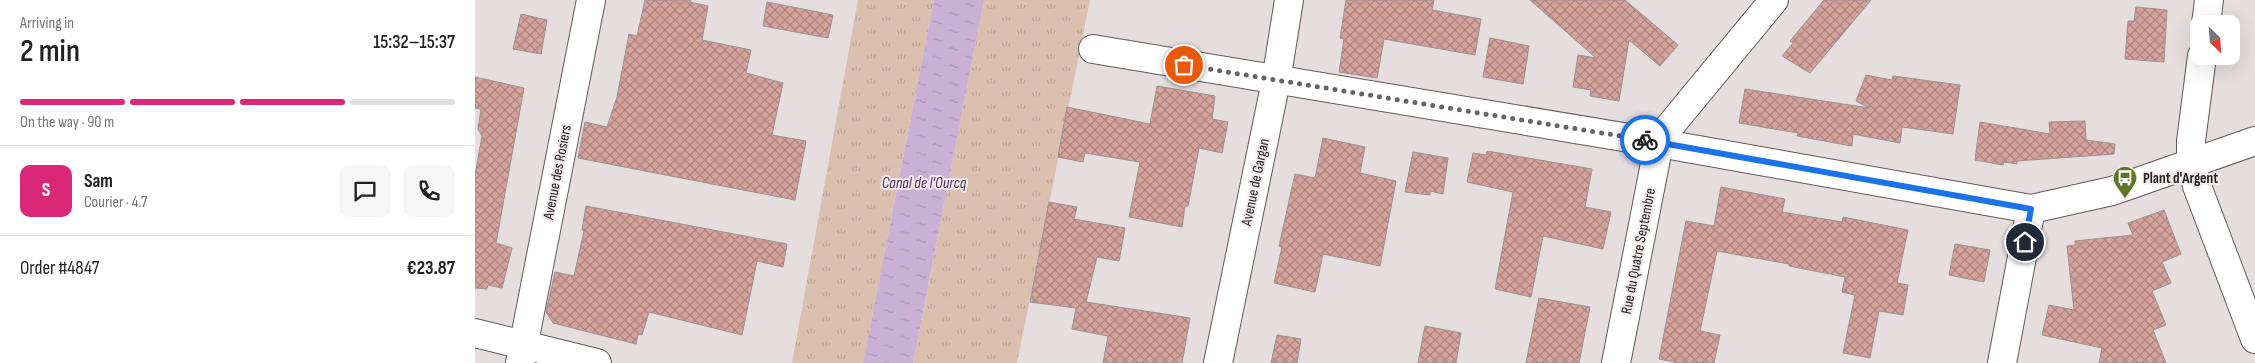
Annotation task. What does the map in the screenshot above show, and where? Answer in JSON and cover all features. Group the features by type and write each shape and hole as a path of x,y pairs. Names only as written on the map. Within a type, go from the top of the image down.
{"street":[{"name":"Avenue des Rosiers","path":"522,354 591,0"},
{"name":"Avenue de Gargan","path":"1218,363 1276,81 1289,0"},
{"name":"Rue du Quatre Septembre","path":"1616,363 1659,142 1774,0"},
{"path":"2207,15 2209,0"},
{"path":"1093,49 1276,81 1659,142 2031,209 2113,191 2255,140"},
{"path":"2201,65 2191,141 2191,162 2197,186 2255,339"},
{"path":"2002,363 2031,209"},
{"path":"475,333 522,354 597,363"}],"green space":[{"path":"858,0 934,0 863,363 792,363"},
{"path":"984,0 1090,0 1017,363 913,363"}],"water":[{"name":"Canal de l'Ourcq","path":"934,0 984,0 913,363 863,363"}],"building":[{"path":"645,0 691,0 690,2 708,6 702,40 751,50 746,73 783,83 772,135 806,141 795,200 578,158 585,122 607,127 617,97 629,34 637,36"},
{"path":"1346,0 1434,0 1432,10 1481,19 1475,55 1384,39 1377,78 1339,72 1344,39 1340,38"},
{"path":"1530,0 1625,0 1678,45 1660,66 1629,40 1619,101 1590,96 1591,90 1573,87 1578,55 1596,58"},
{"path":"1824,0 1871,0 1810,73 1782,56 1793,43 1790,41"},
{"path":"767,2 833,15 828,38 763,26"},
{"path":"2136,7 2167,10 2164,62 2125,59 2128,21 2134,21"},
{"path":"521,14 547,20 541,54 513,49"},
{"path":"1490,38 1529,46 1523,84 1483,77"},
{"path":"1866,75 1892,80 1893,76 1960,85 1953,134 1902,127 1900,143 1853,134 1852,146 1797,136 1798,133 1739,123 1745,89 1869,108 1856,101"},
{"path":"475,77 524,88 496,243 512,248 502,288 488,285 487,289 475,288 475,175 482,136 478,129 481,109 475,108"},
{"path":"1157,86 1215,96 1212,119 1228,122 1222,153 1199,148 1182,227 1129,217 1140,162 1085,153 1083,162 1058,157 1067,107 1150,124"},
{"path":"2085,121 2086,140 2115,144 2114,154 2017,161 2017,164 2004,162 2003,165 1975,160 1980,122 2050,134 2049,122"},
{"path":"1323,138 1365,147 1360,173 1396,181 1380,266 1323,254 1315,292 1274,283 1282,247 1279,246 1295,174 1315,178"},
{"path":"1487,151 1592,169 1585,207 1611,212 1603,249 1543,236 1531,297 1495,289 1513,192 1467,182 1473,153 1486,155"},
{"path":"1413,152 1448,158 1443,194 1430,191 1430,195 1405,192"},
{"path":"1721,187 1785,199 1782,212 1842,222 1843,217 1908,230 1897,283 1908,285 1903,315 1879,311 1870,358 1843,353 1855,295 1842,292 1845,277 1789,266 1789,264 1717,251 1700,331 1720,335 1714,363 1679,363 1659,359 1686,221 1714,226"},
{"path":"1049,202 1077,207 1074,219 1125,228 1119,261 1097,257 1086,302 1190,318 1182,363 1103,363 1108,336 1072,329 1076,308 1030,302"},
{"path":"586,206 787,244 783,267 757,261 742,335 649,312 642,335 638,334 636,344 553,323 546,312 555,272 574,276 584,231 582,230"},
{"path":"2164,210 2181,254 2162,262 2171,283 2152,291 2166,325 2153,330 2166,363 2099,363 2102,348 2042,335 2049,305 2074,310 2067,246 2075,245 2075,241 2133,235 2128,223"},
{"path":"1955,244 1990,250 1984,282 1949,275"},
{"path":"1539,298 1590,307 1579,363 1526,363"},
{"path":"1425,326 1461,333 1456,363 1418,363"},
{"path":"1277,335 1301,339 1297,363 1271,363"}],"way so far":[{"path":"1184,65 1645,140"}],"place":[{"name":"Plant d'Argent","path":"2125,199"}],"route":[{"path":"1645,140 2031,209 2025,242"}]}
